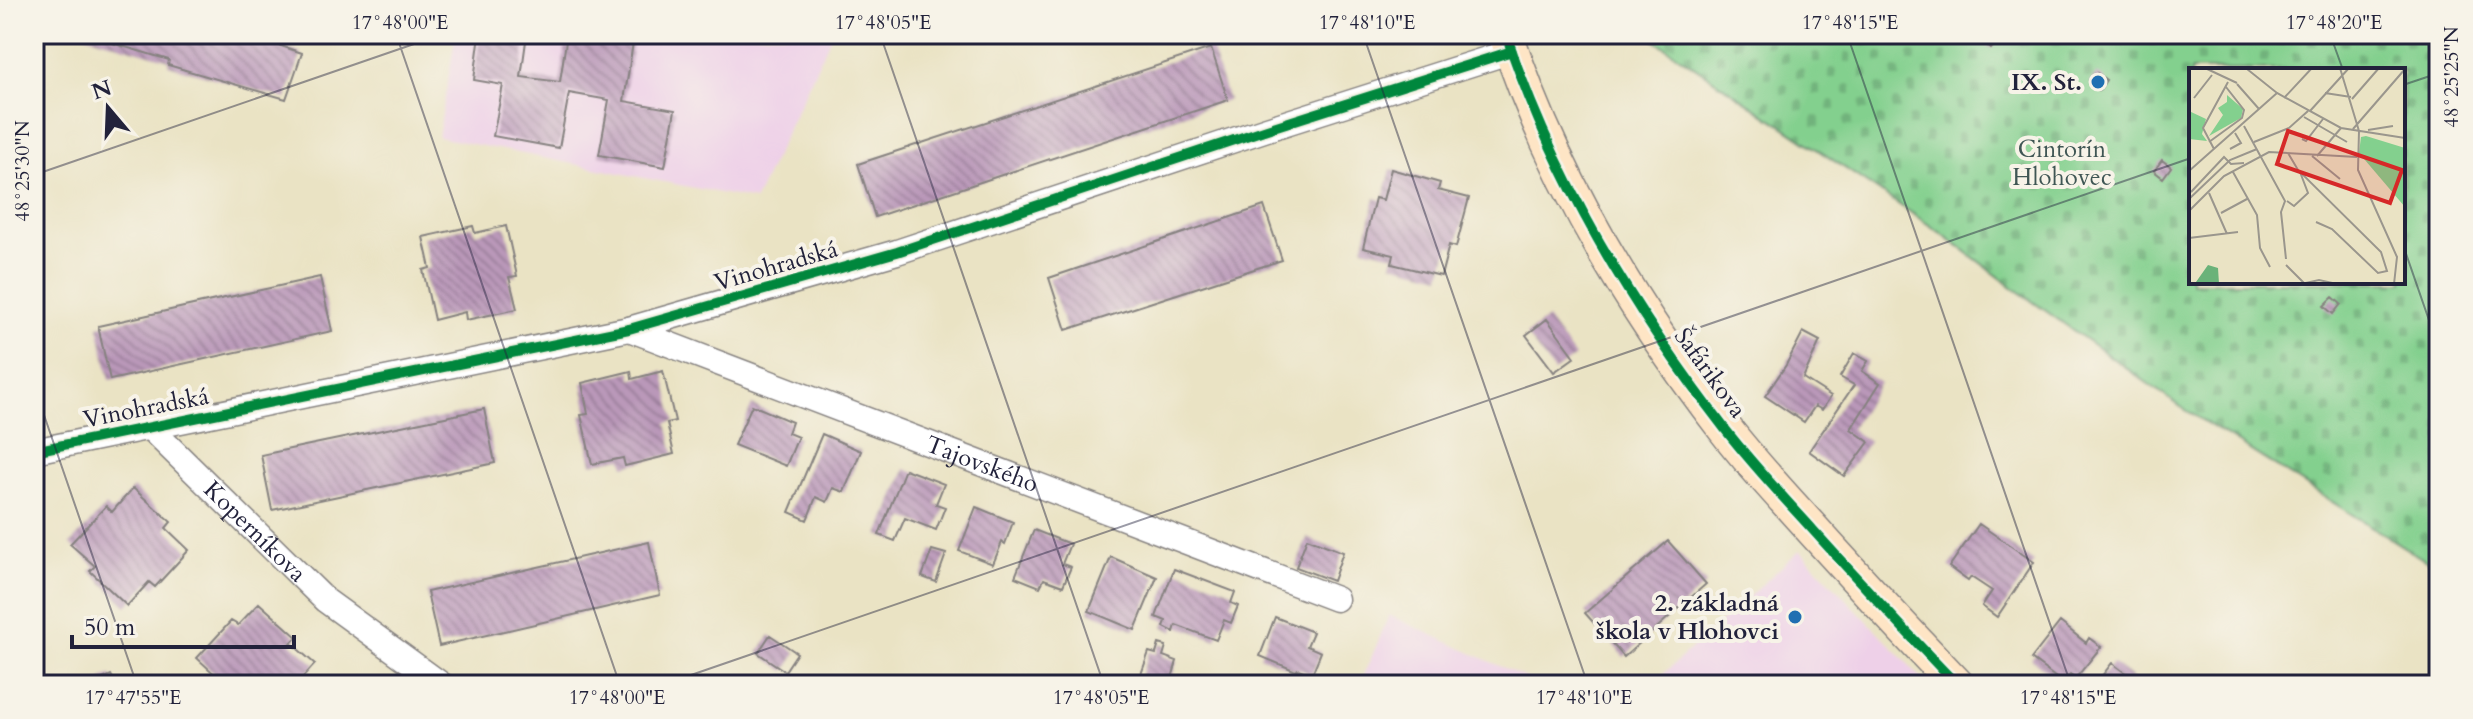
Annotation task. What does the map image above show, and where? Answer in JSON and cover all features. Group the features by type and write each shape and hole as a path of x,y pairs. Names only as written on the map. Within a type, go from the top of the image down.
{"main road":[{"name":"Šafárikova","path":"1509,43 1541,127 1576,202 1683,372 1727,432 1769,481 1957,685"}],"street":[{"name":"Vinohradská","path":"34,451 629,329 897,252 1267,129 1509,43"},
{"name":"Tajovského","path":"629,329 1336,599"},
{"name":"Koperníkova","path":"151,429 325,600 442,685"}],"shaded area":[{"path":"456,34 832,34 755,200 438,137"},
{"name":"2. základná škola v Hlohovci","path":"1800,550 1928,685 1651,685"},
{"name":"2. základná škola v Hlohovci","path":"1389,615 1541,685 1360,685"}],"green space":[{"name":"Cintorín Hlohovec","path":"1646,34 2439,34 2439,569 2181,407 1944,235"}],"building":[{"path":"82,34 245,34 302,53 286,99 168,65 169,60"},
{"path":"480,34 527,34 521,77 560,82 567,34 634,36 624,101 675,110 665,167 599,155 609,100 569,93 559,148 493,136 503,85 474,80"},
{"path":"1341,34 1392,34 1390,44"},
{"path":"1987,34 1999,38 1991,49 1982,41"},
{"path":"1211,48 1228,100 875,217 858,164"},
{"name":"IX. St.","path":"2097,73 2106,80 2099,90 2089,83"},
{"path":"2162,160 2171,167 2163,178 2154,171"},
{"path":"1391,169 1440,183 1438,190 1469,198 1456,247 1449,245 1441,276 1392,264 1394,255 1363,248 1375,198 1383,200"},
{"path":"1264,206 1282,260 1066,330 1049,278"},
{"path":"473,226 475,233 506,226 517,276 509,277 517,309 466,320 465,312 434,320 423,270 430,268 423,237"},
{"path":"320,277 332,331 110,380 98,326"},
{"path":"2333,297 2341,304 2333,314 2324,306"},
{"path":"1547,319 1575,357 1554,372 1526,335"},
{"path":"1803,332 1820,341 1803,378 1831,396 1822,410 1815,406 1804,422 1765,396"},
{"path":"1854,353 1868,361 1862,371 1880,383 1851,429 1869,442 1844,476 1809,451 1854,385 1840,377"},
{"path":"631,371 632,379 663,371 675,421 667,423 674,454 625,466 623,458 592,464 581,415 588,414 582,383"},
{"path":"752,405 792,422 788,433 798,437 786,466 734,445"},
{"path":"484,409 495,463 272,510 261,455"},
{"path":"822,434 861,451 844,492 833,488 827,502 816,497 807,520 789,512"},
{"path":"905,469 944,484 936,504 945,507 936,530 905,518 895,541 879,535"},
{"path":"133,488 171,522 166,528 189,550 155,587 149,582 127,606 90,571 95,566 70,544 106,506 112,512"},
{"path":"976,507 1013,522 993,564 959,551"},
{"path":"1979,524 2034,562 1997,617 1982,606 1992,591 1971,577 1968,581 1949,567"},
{"path":"1034,530 1070,544 1062,564 1071,567 1063,586 1044,579 1040,587 1015,577"},
{"path":"1307,538 1343,552 1333,581 1296,567"},
{"path":"1668,541 1706,584 1624,657 1585,613"},
{"path":"649,542 660,595 439,646 427,592"},
{"path":"932,550 946,554 936,582 922,577"},
{"path":"1111,557 1157,577 1135,630 1089,611"},
{"path":"1174,569 1235,592 1231,603 1238,606 1231,623 1224,620 1216,640 1176,625 1174,632 1164,627 1166,621 1156,617"},
{"path":"259,603 297,637 291,643 315,664 296,685 216,685 221,680 197,658 231,621 238,625"},
{"path":"1275,617 1313,632 1307,646 1321,652 1312,674 1260,656"},
{"path":"2060,622 2086,643 2089,638 2101,647 2076,678 2070,674 2063,683 2031,659"},
{"path":"770,635 797,653 785,671 758,653"},
{"path":"1159,644 1166,646 1163,656 1177,661 1170,685 1153,685 1139,680 1149,652 1156,654"},
{"path":"2112,663 2141,685 2095,685"},
{"path":"111,675 116,685 88,685 105,678"}],"cycle path":[{"path":"1506,34 1547,140 1572,191 1628,290 1691,384 1757,468 1957,685"},
{"path":"34,451 629,329 897,252 1512,51"}],"place":[{"name":"IX. St.","path":"2098,82"},
{"name":"2. základná škola v Hlohovci","path":"1795,617"}]}
